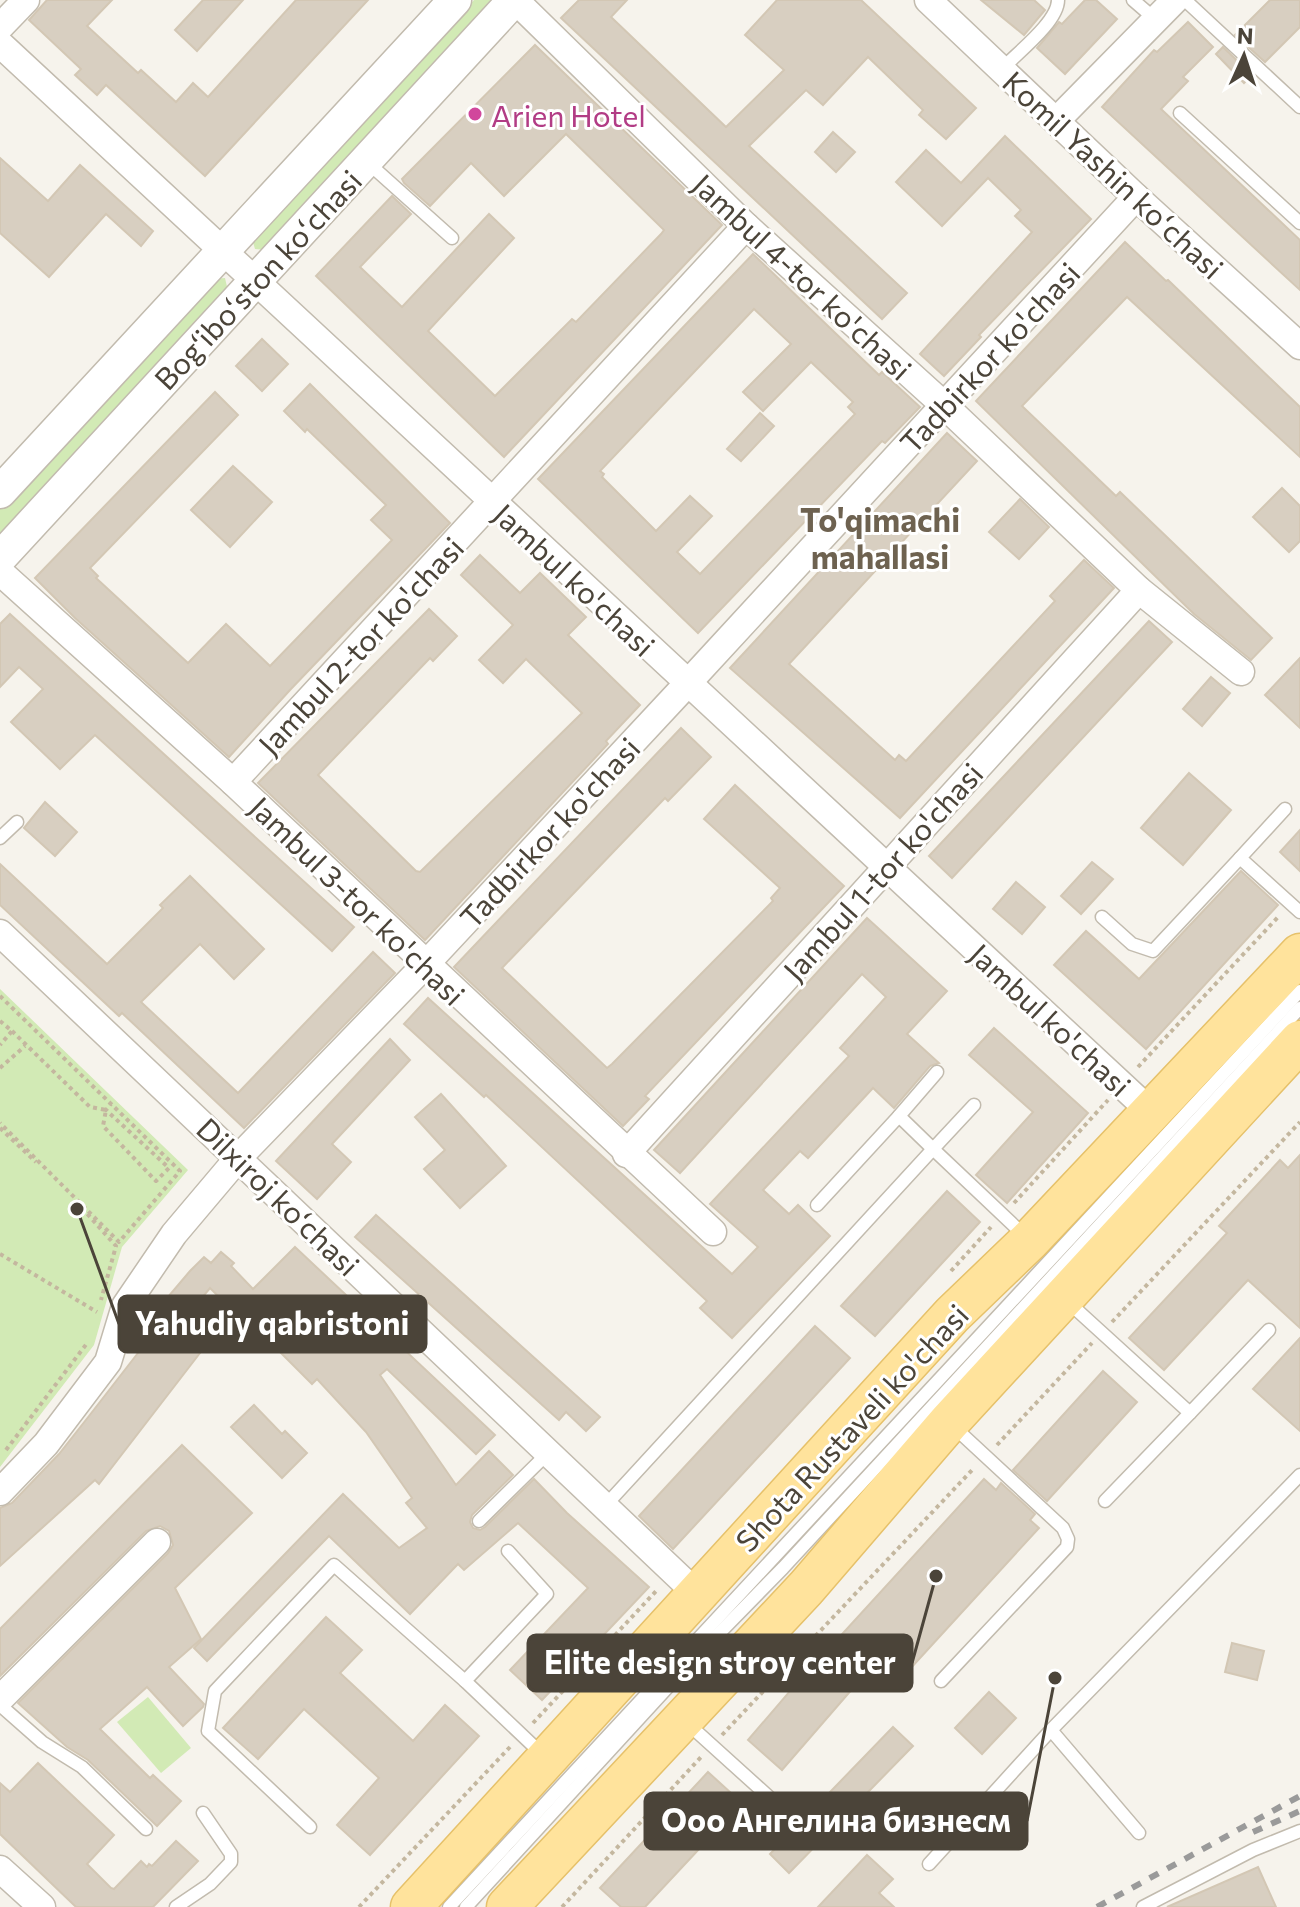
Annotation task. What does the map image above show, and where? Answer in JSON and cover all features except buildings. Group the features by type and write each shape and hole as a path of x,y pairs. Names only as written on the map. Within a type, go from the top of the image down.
{"main road":[{"name":"Shota Rustaveli ko'chasi","path":"428,1902 696,1593 952,1315 1030,1240 1300,954"},
{"path":"507,1907 698,1732 806,1588 949,1422 1300,1041"}],"street":[{"path":"0,27 26,0"},
{"name":"Bogʻiboʻston koʻchasi","path":"0,492 455,0"},
{"name":"Bogʻiboʻston koʻchasi","path":"0,558 515,0"},
{"name":"Jambul 4-tor ko'chasi","path":"515,0 746,226 945,406 1139,590 1241,672"},
{"name":"Komil Yashin koʻchasi","path":"928,0 1136,197 1300,346"},
{"path":"1056,121 1175,0"},
{"name":"Jambul ko'chasi","path":"0,44 1152,1113"},
{"name":"Tadbirkor ko'chasi","path":"0,1492 46,1444 108,1362 125,1306 174,1234 239,1157 425,965 1136,197"},
{"name":"Jambul 2-tor ko'chasi","path":"233,782 746,226"},
{"name":"Jambul 3-tor ko'chasi","path":"0,572 233,782 626,1154 713,1232"},
{"name":"Jambul 1-tor ko'chasi","path":"626,1154 1139,590"},
{"name":"Dilxiroj ko‘chasi","path":"0,933 696,1593"},
{"path":"0,1702 157,1542"},
{"path":"0,1869 42,1907"}],"lane":[{"path":"1002,69 1049,22 1058,0"},
{"path":"1133,0 1155,19"},
{"path":"1185,0 1300,107"},
{"path":"1180,113 1300,223"},
{"path":"366,161 452,238"},
{"path":"1102,917 1132,944 1153,951 1285,809"},
{"path":"0,838 17,822"},
{"path":"1240,858 1300,912"},
{"path":"428,1902 511,1840 1300,991"},
{"path":"466,1907 1300,1008"},
{"path":"817,1205 937,1072"},
{"path":"605,1506 974,1105"},
{"path":"899,1116 1030,1240"},
{"path":"1064,1299 1190,1413"},
{"path":"1105,1501 1269,1330"},
{"path":"941,1681 1067,1547 1068,1539 1063,1528 949,1422"},
{"path":"479,1521 548,1453"},
{"path":"929,1864 1051,1730 1300,1475"},
{"path":"465,1681 547,1594 508,1551"},
{"path":"310,1827 208,1731 215,1691 334,1565 465,1681 548,1760"},
{"path":"0,1702 42,1742 82,1767 146,1829"},
{"path":"1051,1730 1139,1833"},
{"path":"698,1732 769,1797"},
{"path":"176,1907 210,1884 231,1862 231,1854 203,1813"},
{"path":"1143,1907 1253,1850 1300,1831"},
{"path":"474,1863 511,1840"},
{"path":"428,1902 461,1870"}],"path":[{"path":"0,996 180,1171 119,1242 0,1125"},
{"path":"0,1021 90,1107 106,1110 169,1168 156,1181 103,1126 106,1110 111,1104"},
{"path":"0,1045 12,1031"},
{"path":"0,1068 26,1045"},
{"path":"562,1907 698,1732 986,1455 1300,1122"},
{"path":"0,1125 116,1246 97,1312 0,1254"},
{"path":"0,1457 88,1342"}],"green space":[{"path":"474,0 496,0 266,250 255,249 252,239"},
{"path":"225,278 228,291 0,541 0,509 213,279"},
{"path":"0,989 188,1170 122,1247 94,1345 0,1467"},
{"path":"148,1697 191,1748 161,1773 117,1722"}],"railway":[{"path":"1097,1907 1300,1796"},
{"path":"1253,1832 1300,1811"}],"place":[{"name":"Arien Hotel","path":"475,114"},
{"name":"Yahudiy qabristoni","path":"77,1209"},
{"name":"Elite design stroy center","path":"936,1576"},
{"name":"Ооо Ангелина бизнесм","path":"1055,1678"}],"district":[{"name":"To'qimachi mahallasi","path":"880,538"}]}
